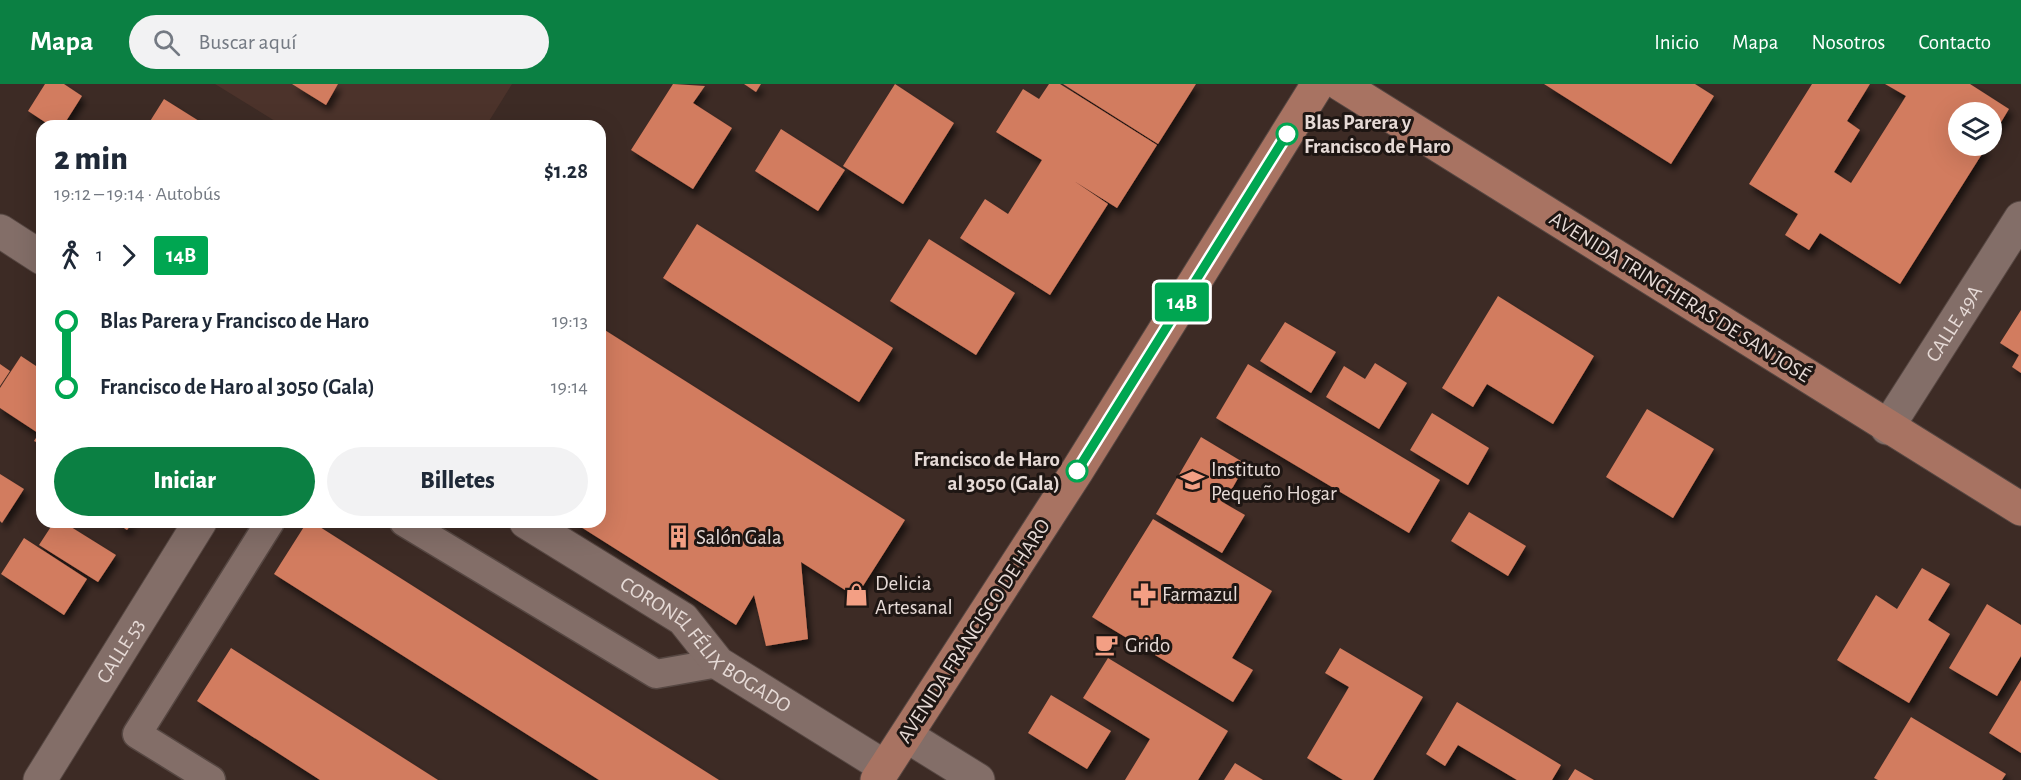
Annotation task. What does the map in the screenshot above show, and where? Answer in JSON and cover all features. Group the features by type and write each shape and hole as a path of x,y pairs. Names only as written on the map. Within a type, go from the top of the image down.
{"main road":[{"name":"AVENIDA FRANCISCO DE HARO","path":"881,774 1318,84"},
{"name":"AVENIDA TRINCHERAS DE SAN JOSÉ","path":"1340,84 2021,510"}],"street":[{"name":"CALLE 49A","path":"1887,428 2021,218"},
{"path":"0,231 36,254"},
{"name":"CALLE 53","path":"40,780 196,528"},
{"name":"CORONEL FÉLIX BOGADO","path":"536,528 683,619 718,663 881,774"},
{"path":"907,736 978,780"}],"lane":[{"path":"212,780 137,734 266,528"},
{"path":"414,528 657,674 718,663"}],"shaded area":[{"path":"215,84 512,84 490,120 273,120"}],"building":[{"path":"45,84 64,84 82,96 67,120 42,120 28,111"},
{"path":"292,84 338,84 326,105"},
{"path":"673,84 705,86 693,103 732,128 693,189 631,150"},
{"path":"744,84 761,84 756,92"},
{"path":"895,84 954,123 903,204 843,166"},
{"path":"1049,84 1060,84 1157,145 1117,208 1074,181 1108,204 1050,295 960,238 985,199 1008,214 1042,160 996,132 1023,89 1039,99"},
{"path":"1063,84 1196,84 1158,144"},
{"path":"1544,84 1695,84 1714,96 1671,164"},
{"path":"1812,84 1870,84 1847,121 1860,130 1834,172 1851,183 1906,96 1885,84 1970,84 1998,102 1948,102 1948,156 1981,156 1900,284 1820,233 1809,250 1785,235 1798,214 1749,184"},
{"path":"164,99 197,120 151,120"},
{"path":"2002,105 2009,109 2002,121"},
{"path":"781,129 845,170 818,211 755,171"},
{"path":"697,224 893,348 859,402 663,278"},
{"path":"929,239 1015,293 976,355 890,301"},
{"path":"1498,296 1594,356 1553,424 1487,384 1473,407 1442,388"},
{"path":"2021,310 2021,373 2012,367 2019,355 2000,343"},
{"path":"1285,322 1336,352 1311,393 1260,361"},
{"path":"606,331 905,520 856,597 801,562 808,639 766,646 754,595 736,625 582,528 606,528"},
{"path":"21,356 36,366 36,432 0,408 0,388"},
{"path":"1375,363 1407,383 1379,429 1326,397 1344,366 1365,379"},
{"path":"0,364 10,371 0,386"},
{"path":"1248,364 1440,480 1409,533 1216,418"},
{"path":"1647,409 1714,449 1673,518 1606,477"},
{"path":"1432,413 1489,448 1468,485 1410,450"},
{"path":"1201,437 1246,464 1224,503 1245,515 1222,553 1156,514"},
{"path":"0,474 24,489 2,523 0,521"},
{"path":"1469,512 1526,546 1508,576 1451,541"},
{"path":"1153,519 1272,591 1232,658 1253,670 1233,702 1092,617"},
{"path":"50,528 73,528 116,555 98,582 39,545"},
{"path":"303,528 321,528 719,780 599,780 274,574"},
{"path":"24,538 87,579 64,615 1,574"},
{"path":"1922,568 1950,584 1928,620 1950,634 1909,703 1837,660 1876,595 1897,609"},
{"path":"1987,604 2021,625 2021,656 1997,696 1949,668"},
{"path":"231,648 438,780 320,780 197,701"},
{"path":"1340,648 1423,697 1373,780 1343,780 1307,758 1349,687 1325,673"},
{"path":"1108,658 1228,731 1198,780 1125,780 1150,739 1083,698"},
{"path":"2021,680 2021,753 1989,733"},
{"path":"1051,695 1111,731 1087,769 1028,733"},
{"path":"1457,702 1561,765 1552,780 1517,780 1458,745 1445,766 1426,754"},
{"path":"1911,717 2006,774 2002,780 1878,780 1874,778"},
{"path":"1235,763 1263,780 1224,780"},
{"path":"1575,769 1594,780 1568,780"}],"bus line":[{"name":"14B","path":"1077,471 1287,134"}],"place":[{"name":"Blas Parera y Francisco de Haro","path":"1287,134"},
{"name":"Francisco de Haro al 3050 (Gala)","path":"1077,471"},
{"name":"Instituto Pequeño Hogar","path":"1193,481"},
{"name":"Salón Gala","path":"678,537"},
{"name":"Farmazul","path":"1144,594"},
{"name":"Delicia Artesanal","path":"857,595"},
{"name":"Grido","path":"1107,645"}]}
